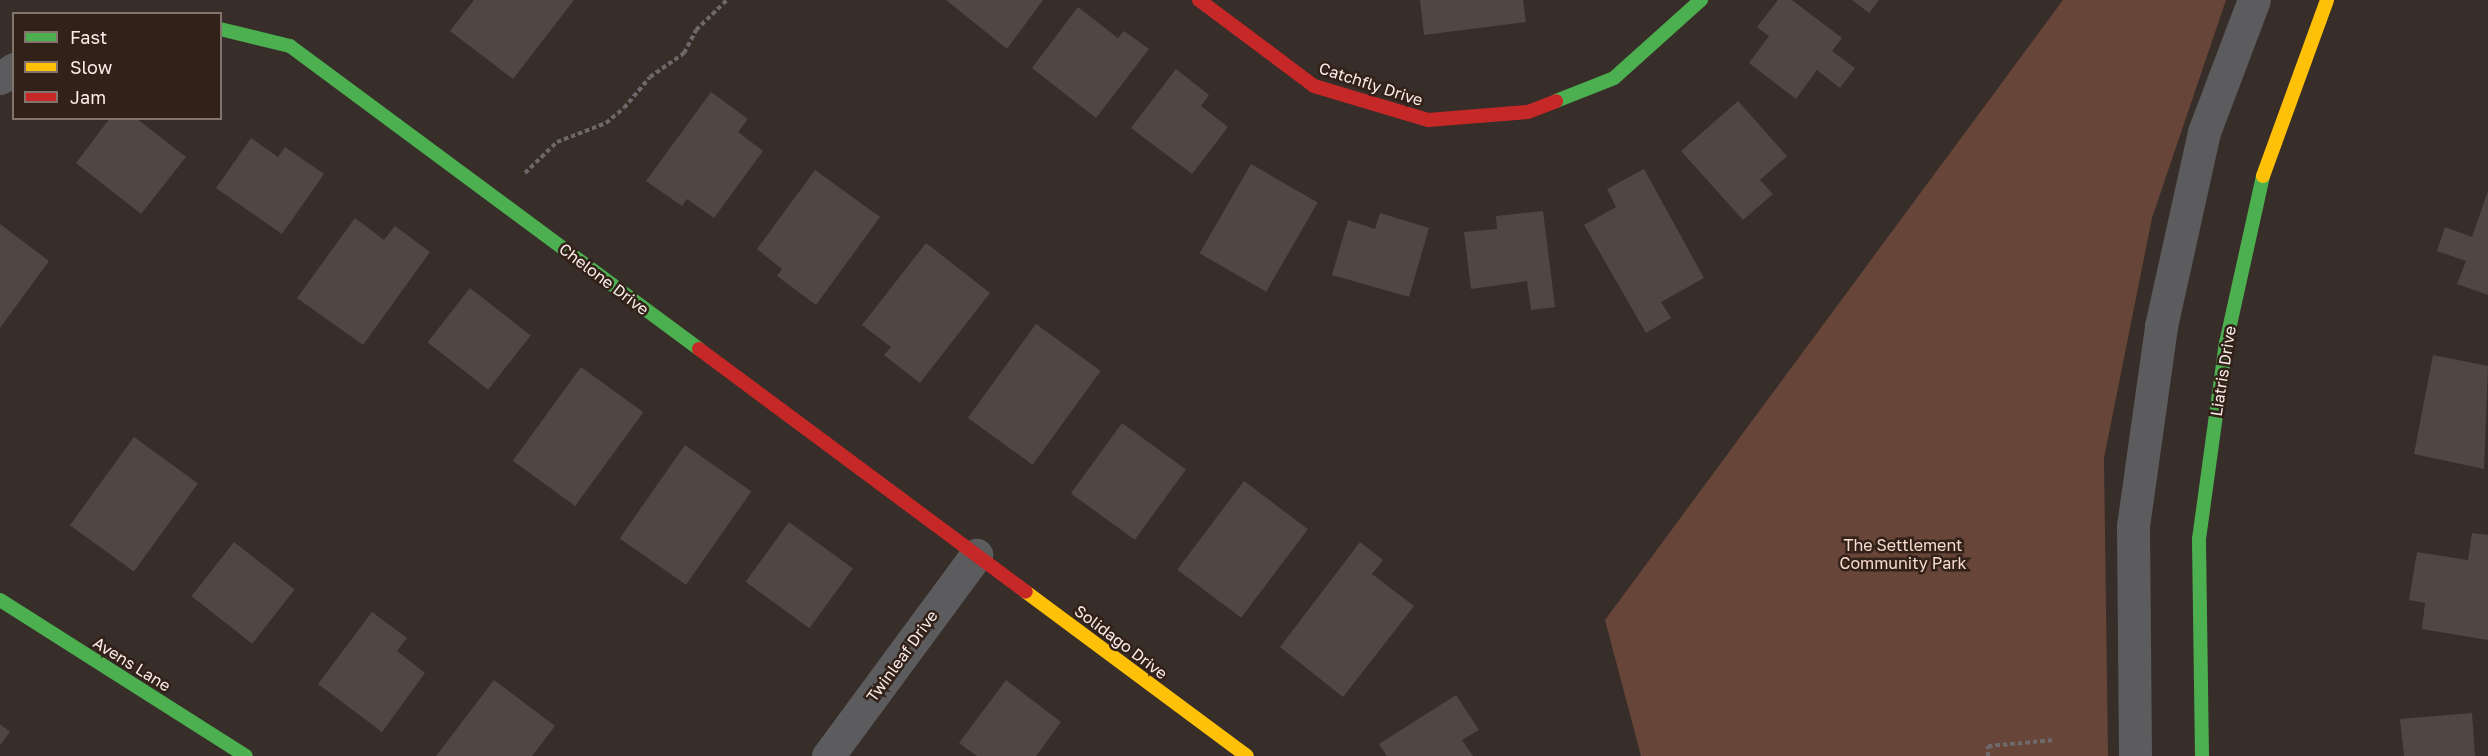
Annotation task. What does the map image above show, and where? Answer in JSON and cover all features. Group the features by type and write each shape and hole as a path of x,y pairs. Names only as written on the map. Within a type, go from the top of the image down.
{"street":[{"name":"Catchfly Drive","path":"1199,0 1314,86 1428,120 1528,112 1614,78 1701,0"},
{"path":"2135,756 2133,526 2161,326 2204,132 2254,0"},
{"name":"Liatris Drive","path":"2202,756 2199,539 2226,343 2268,155 2327,0"},
{"name":"Chelone Drive","path":"222,29 290,46 976,555"},
{"name":"Twinleaf Drive","path":"828,756 976,555"},
{"name":"Solidago Drive","path":"976,555 1247,756"},
{"name":"Avens Lane","path":"0,600 246,756"}],"path":[{"path":"502,203 538,156 557,142 606,123 624,108 650,77 684,53 696,30 727,0"},
{"path":"1988,756 1988,746 2055,740"}],"green space":[{"name":"The Settlement Community Park","path":"2063,0 2226,0 2152,218 2104,458 2108,756 1641,756 1605,620"}],"building":[{"path":"474,0 574,0 513,79 450,31"},
{"path":"946,0 1043,0 1007,49"},
{"path":"1420,0 1523,0 1526,22 1424,35"},
{"path":"1778,0 1792,0 1842,38 1832,51 1855,68 1840,88 1817,70 1796,99 1749,63 1769,36 1757,27"},
{"path":"1852,0 1879,0 1869,13"},
{"path":"1078,7 1118,38 1124,31 1149,49 1096,118 1032,68"},
{"path":"1176,69 1209,95 1201,106 1228,127 1192,174 1131,128"},
{"path":"711,92 748,119 738,132 763,151 714,218 687,199 682,206 646,181"},
{"path":"1738,101 1787,156 1760,180 1773,194 1743,220 1681,151"},
{"path":"108,120 139,120 186,157 141,214 76,163"},
{"path":"251,138 278,157 285,147 324,174 282,234 216,188"},
{"path":"1251,164 1318,202 1266,292 1200,253"},
{"path":"1644,169 1704,278 1661,302 1671,318 1646,333 1584,225 1616,207 1607,189"},
{"path":"815,170 880,217 816,305 777,276 782,269 757,249"},
{"path":"2488,191 2488,295 2457,284 2466,261 2437,251 2445,227 2472,237"},
{"path":"1543,211 1555,307 1531,310 1527,281 1471,289 1464,232 1497,229 1496,216"},
{"path":"1380,213 1429,228 1409,297 1332,275 1348,220 1375,229"},
{"path":"355,218 384,240 395,226 430,252 363,345 297,298"},
{"path":"0,224 49,261 0,328"},
{"path":"926,243 990,293 920,383 884,355 891,347 862,325"},
{"path":"470,288 531,335 488,390 428,342"},
{"path":"1036,324 1101,371 1033,465 968,418"},
{"path":"2433,355 2488,366 2484,469 2414,454"},
{"path":"581,367 643,412 575,506 513,461"},
{"path":"1122,423 1186,469 1135,540 1071,493"},
{"path":"134,437 198,483 134,572 70,525"},
{"path":"685,445 751,491 686,585 620,538"},
{"path":"1244,481 1308,529 1241,618 1177,570"},
{"path":"789,522 853,568 809,628 746,582"},
{"path":"2472,533 2488,535 2488,640 2422,629 2425,603 2409,600 2417,552 2468,560"},
{"path":"234,542 295,589 252,644 192,596"},
{"path":"1360,542 1383,560 1372,574 1414,606 1343,697 1280,647"},
{"path":"372,612 407,638 397,651 425,673 382,732 318,684"},
{"path":"494,680 555,726 532,756 436,756"},
{"path":"1006,680 1061,722 1036,756 977,756 959,743"},
{"path":"1456,695 1479,730 1462,740 1473,756 1387,756 1379,744"},
{"path":"2472,713 2475,756 2404,756 2400,719"},
{"path":"0,724 10,732 0,745"}],"traffic: fast":[{"path":"1556,101 1614,78 1701,0"},
{"path":"222,29 290,46 699,349"},
{"path":"2202,756 2199,539 2226,343 2263,176"},
{"path":"0,600 246,756"}],"traffic: slow":[{"path":"2263,176 2327,0"},
{"path":"1026,592 1247,756"}],"traffic: jam":[{"path":"1199,0 1314,86 1428,120 1528,112 1556,101"},
{"path":"699,349 1026,592"}]}
